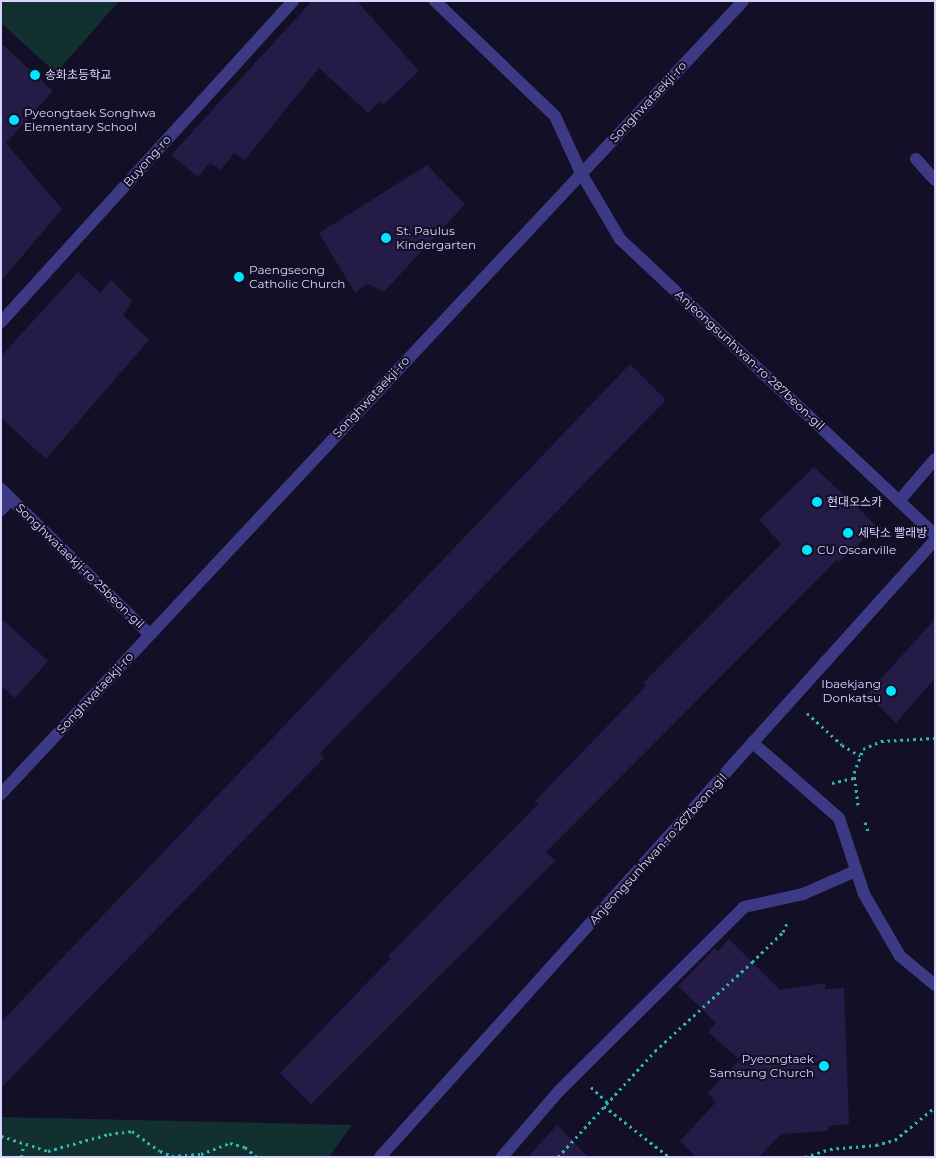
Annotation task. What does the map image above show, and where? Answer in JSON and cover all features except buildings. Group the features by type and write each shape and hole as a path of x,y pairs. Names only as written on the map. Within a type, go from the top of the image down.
{"street":[{"name":"Buyong-ro","path":"1,322 293,1"},
{"path":"435,1 556,116 581,173"},
{"name":"Songhwataekji-ro","path":"1,794 743,1"},
{"path":"916,159 935,180"},
{"name":"Anjeongsunhwan-ro 287beon-gil","path":"581,173 620,239 935,535"},
{"path":"899,501 935,458"},
{"name":"Songhwataekji-ro 25beon-gil","path":"1,489 149,634"},
{"name":"Songhwataekji-ro 25beon-gil","path":"1,510 10,499"},
{"name":"Anjeongsunhwan-ro 267beon-gil","path":"380,1157 935,540"},
{"path":"753,743 840,818 864,894 900,956 935,985"},
{"path":"502,1157 559,1092 744,908 803,894 856,871"}],"path":[{"path":"791,700 860,756"},
{"path":"859,808 854,778 862,749 881,741 935,738"},
{"path":"852,858 869,846 869,829 861,814"},
{"path":"558,1157 655,1051 783,932 803,894"},
{"path":"604,1106 669,1157"},
{"path":"805,1157 830,1148 876,1145 895,1140 935,1107"},
{"path":"1,1136 24,1145 48,1151 109,1134 132,1131 160,1151 172,1156 201,1154 230,1143 245,1147 257,1157"},
{"path":"22,1157 24,1145"}],"green space":[{"path":"1,1 119,1 56,73 1,23"},
{"path":"1,1117 352,1125 329,1157 1,1157"}],"place":[{"name":"송화초등학교","path":"35,75"},
{"name":"Pyeongtaek Songhwa Elementary School","path":"14,120"},
{"name":"St. Paulus Kindergarten","path":"386,238"},
{"name":"Paengseong Catholic Church","path":"239,277"},
{"name":"현대오스카","path":"817,502"},
{"name":"세탁소 빨래방","path":"848,533"},
{"name":"CU Oscarville","path":"807,550"},
{"name":"Ibaekjang Donkatsu","path":"891,691"},
{"name":"Pyeongtaek Samsung Church","path":"824,1066"}]}
